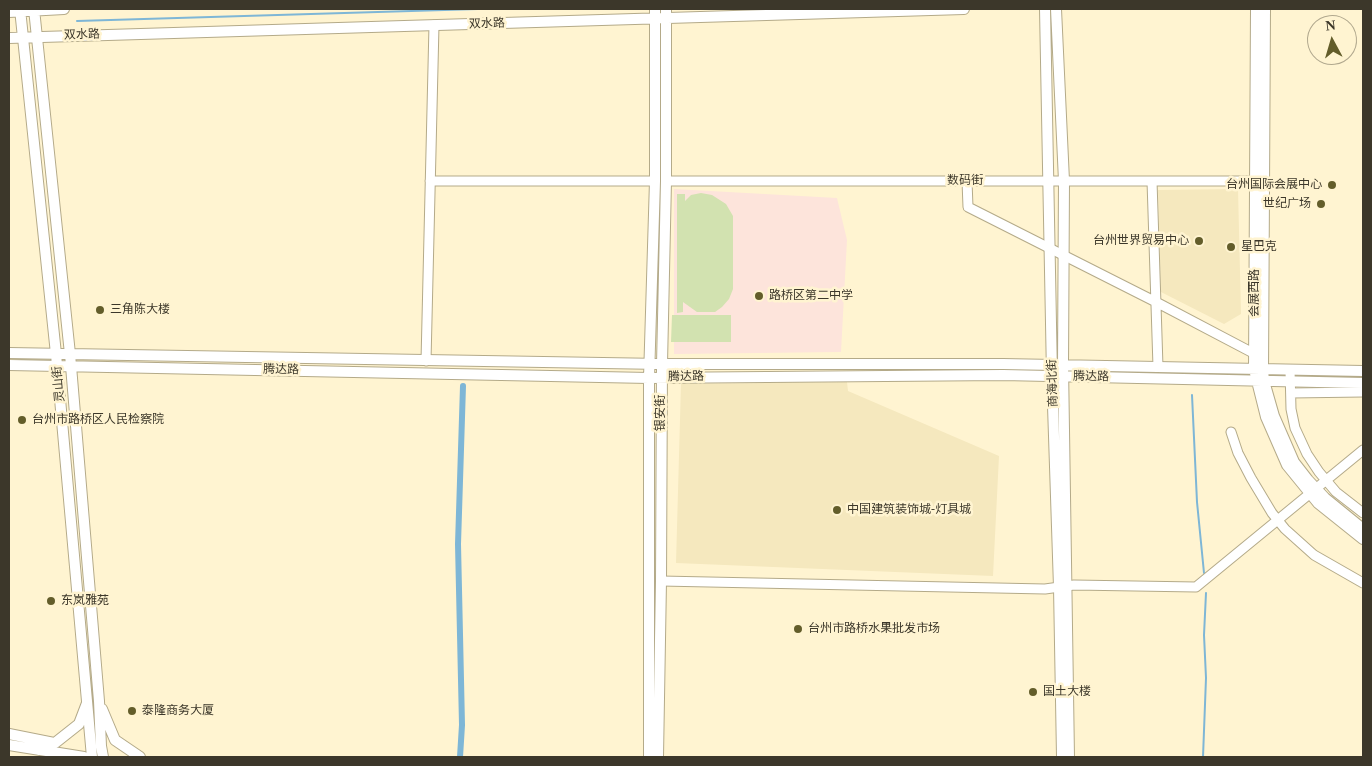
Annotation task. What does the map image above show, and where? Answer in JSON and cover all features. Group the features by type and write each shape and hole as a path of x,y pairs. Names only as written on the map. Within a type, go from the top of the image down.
{"main road":[{"path":"9,12 34,9 64,9"},
{"name":"灵山街","path":"34,9 70,354 103,757"},
{"name":"双水路","path":"9,38 434,25 655,14 964,9"},
{"name":"商海北街","path":"1045,9 1050,249 1058,365 1063,376 1062,757"},
{"name":"商海北街","path":"1056,9 1064,181 1058,365 1052,376 1063,587 1069,757"},
{"name":"会展西路","path":"1256,9 1260,181 1259,370 1266,417 1287,466 1313,491 1363,529"},
{"name":"会展西路","path":"1259,370 1254,354 1265,9"},
{"name":"灵山街","path":"20,10 58,366 92,757"},
{"name":"银安街","path":"649,757 649,378 655,181 655,14"},
{"name":"银安街","path":"658,757 661,581 661,378 666,180 666,14"},
{"name":"腾达路","path":"9,353 426,361 662,364 1058,365 1363,371"},
{"name":"腾达路","path":"9,365 649,378 1003,375 1363,383"},
{"name":"会展西路","path":"1313,491 1318,503 1363,540"},
{"path":"99,700 115,740 140,757"},
{"path":"39,750 55,744 79,724 88,702"},
{"path":"9,734 55,744"},
{"path":"9,745 84,757"}],"street":[{"path":"426,361 434,25"},
{"name":"数码街","path":"666,180 1260,181"},
{"path":"430,181 655,181"},
{"path":"967,181 968,207 1254,354"},
{"path":"1152,181 1158,367"},
{"path":"1290,370 1291,408 1295,428 1307,454 1336,492 1363,513"},
{"path":"1291,393 1363,392"},
{"path":"1231,432 1238,453 1250,478 1278,520 1314,555 1363,583"},
{"path":"661,581 1045,589 1063,587 1196,588 1363,450"}],"shaded area":[{"name":"路桥区第二中学","path":"674,189 837,198 847,240 841,352 674,354"},
{"name":"台州世界贸易中心","path":"1238,189 1241,314 1224,324 1161,292 1158,190"},
{"name":"中国建筑装饰城-灯具城","path":"847,382 848,391 999,456 993,576 676,563 681,384"}],"green space":[{"path":"701,193 712,195 726,204 733,216 733,289 729,299 715,312 697,312 683,302 683,312 677,313 677,194 685,194 685,201 691,195"},
{"path":"672,315 731,315 731,342 671,342"}],"waterway":[{"path":"77,21 478,9"},
{"path":"460,757 462,725 458,544 463,386"},
{"path":"1192,395 1197,502 1204,573"},
{"path":"1203,757 1206,678 1204,635 1206,593"}],"place":[{"name":"台州国际会展中心","path":"1332,185"},
{"name":"世纪广场","path":"1321,204"},
{"name":"台州世界贸易中心","path":"1199,241"},
{"name":"星巴克","path":"1231,247"},
{"name":"路桥区第二中学","path":"759,296"},
{"name":"三角陈大楼","path":"100,310"},
{"name":"台州市路桥区人民检察院","path":"22,420"},
{"name":"中国建筑装饰城-灯具城","path":"837,510"},
{"name":"东岚雅苑","path":"51,601"},
{"name":"台州市路桥水果批发市场","path":"798,629"},
{"name":"国土大楼","path":"1033,692"},
{"name":"泰隆商务大厦","path":"132,711"}]}
